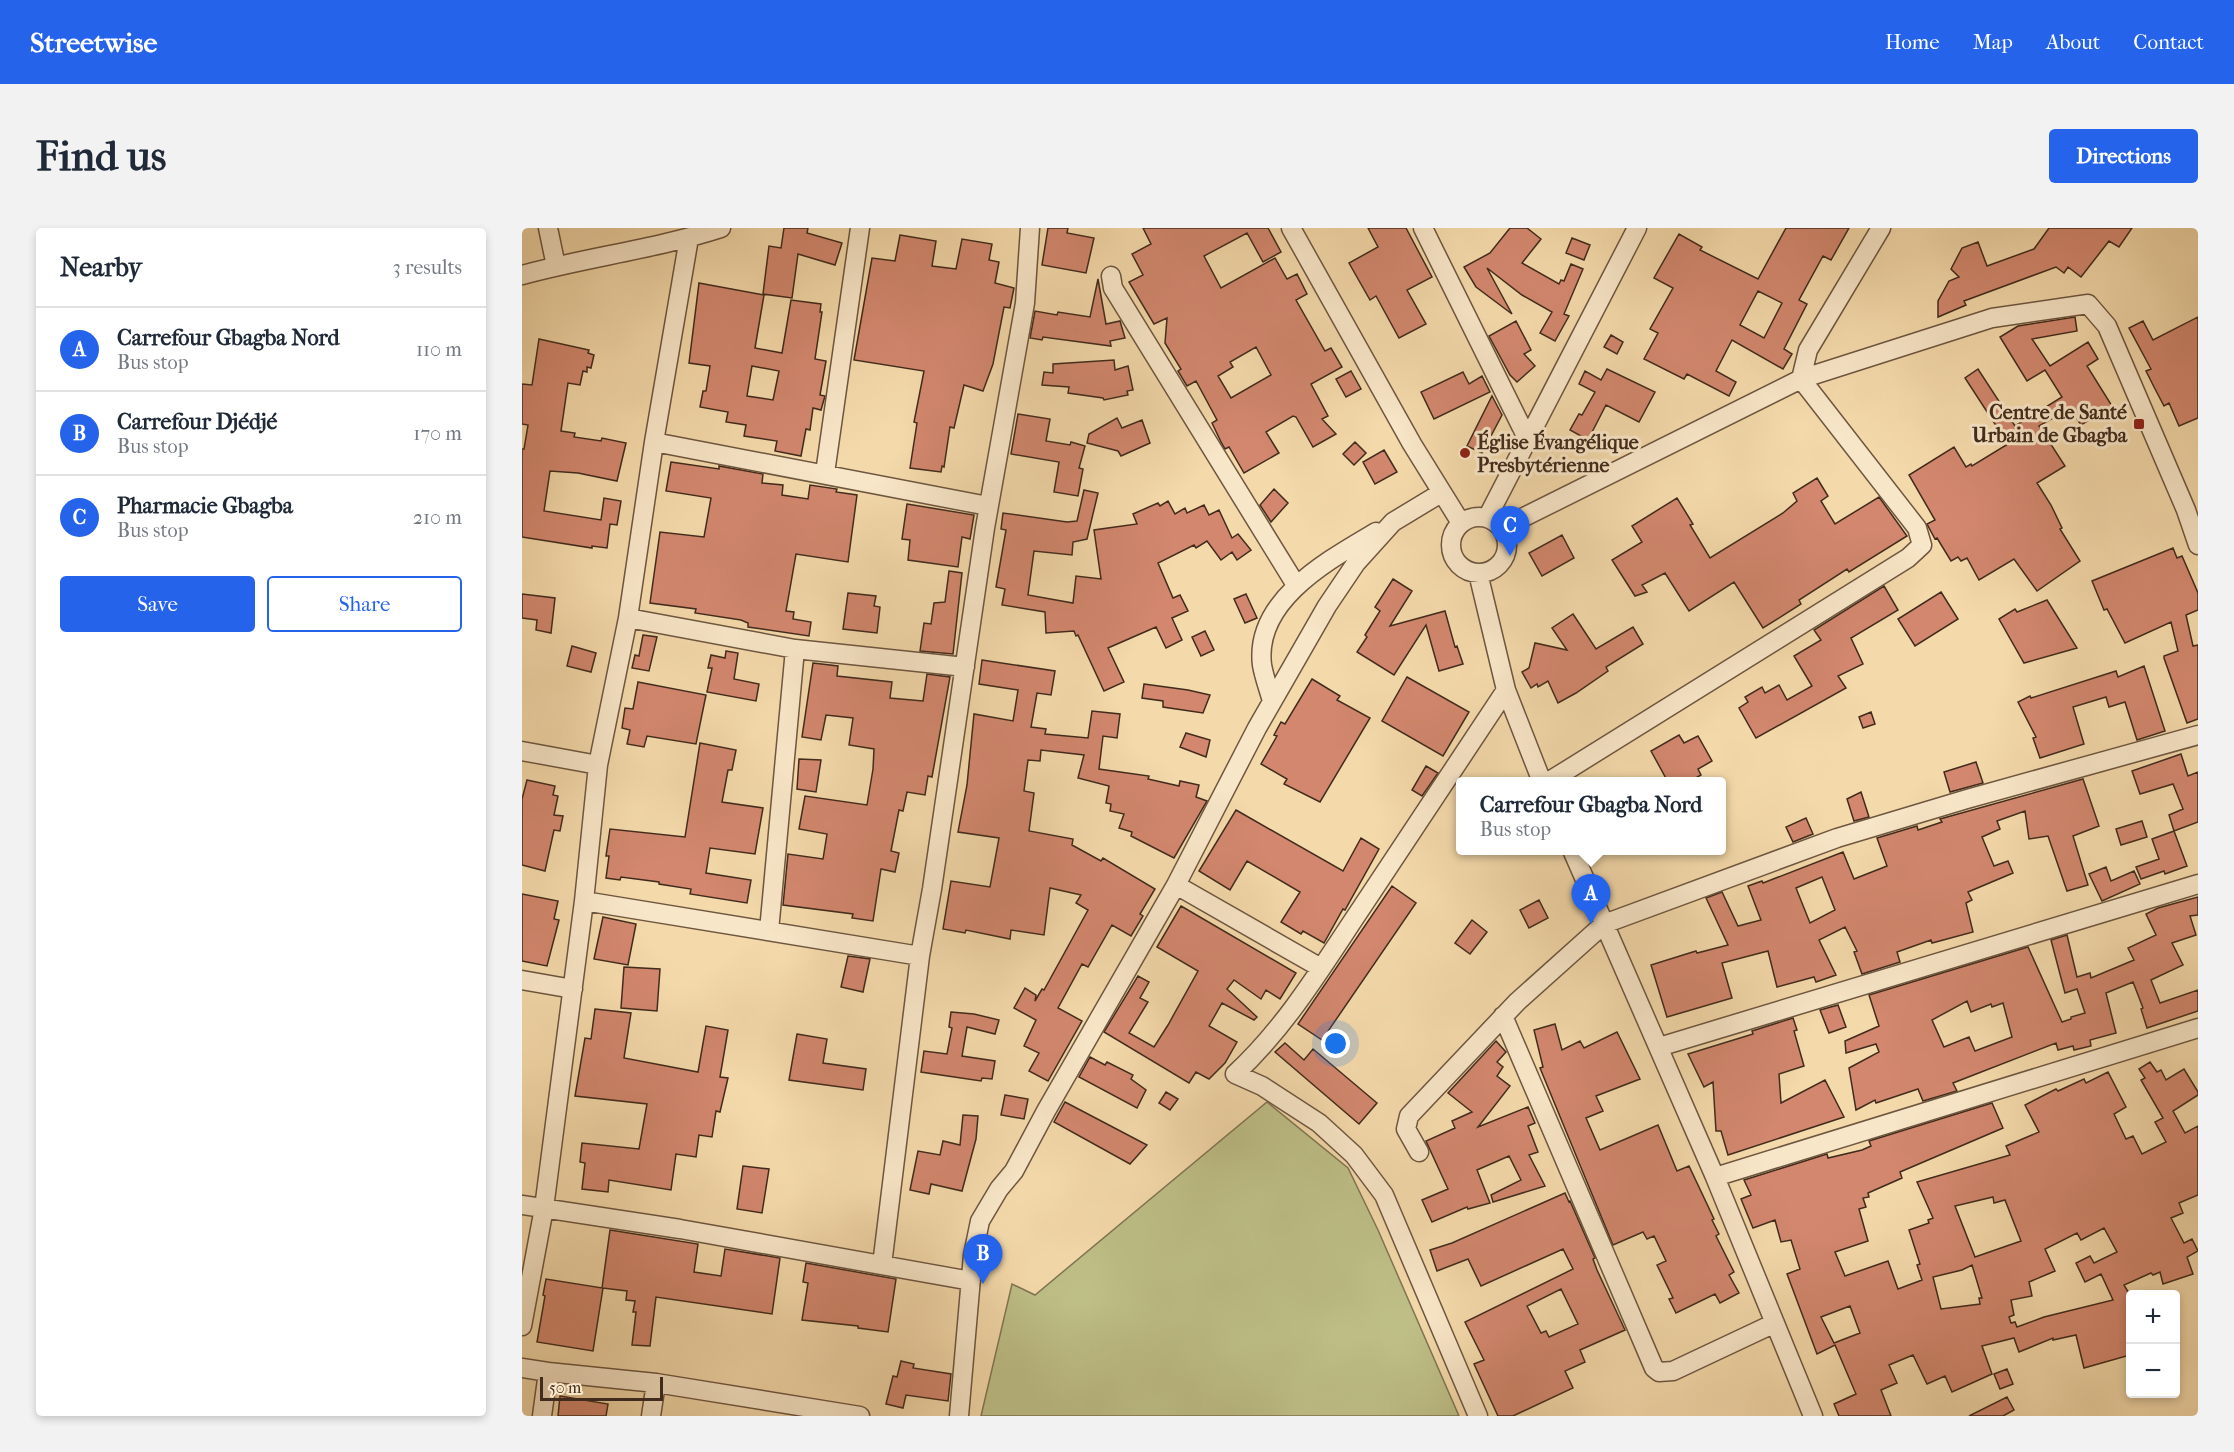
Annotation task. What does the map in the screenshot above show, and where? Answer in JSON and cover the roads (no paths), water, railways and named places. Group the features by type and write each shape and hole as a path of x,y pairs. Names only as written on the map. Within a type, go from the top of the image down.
{"street":[{"path":"548,228 556,266"},
{"path":"522,275 689,238 721,228"},
{"path":"825,473 860,228"},
{"path":"882,1264 920,956 966,667 988,506 1025,303 1030,228"},
{"path":"1291,228 1441,492 1461,523"},
{"path":"1423,228 1528,440"},
{"path":"1494,523 1528,440 1637,228"},
{"path":"1801,379 1808,350 1881,228"},
{"path":"522,1326 544,1208 584,901 598,765 628,618 654,442 689,238"},
{"path":"1111,276 1113,288 1296,585"},
{"path":"1494,523 1801,379 1992,318 2088,304 2107,326 2186,510 2198,545"},
{"path":"1556,777 1908,558 1922,545 1917,528 1801,379"},
{"path":"654,442 988,506"},
{"path":"1272,701 1262,664 1264,636 1271,619 1296,585 1338,555 1441,492"},
{"path":"1478,516 1494,523 1506,536 1506,554 1495,568 1478,573 1460,566 1454,559 1451,540 1461,523 1478,516"},
{"path":"958,1416 970,1281 980,1221 1014,1171 1176,885 1272,701 1327,606 1356,563 1393,522"},
{"path":"1478,573 1506,690 1540,777"},
{"path":"628,618 795,649 966,667"},
{"path":"769,931 795,649"},
{"path":"1478,1416 1384,1195 1354,1155 1319,1123 1262,1086 1235,1074 1256,1055 1279,1027 1321,968 1506,690"},
{"path":"1419,1152 1406,1129 1409,1116 1503,1017 1604,924 1837,838 1967,799 2198,735"},
{"path":"522,751 598,765"},
{"path":"1574,855 1715,1177 1814,1416"},
{"path":"1176,885 1321,968"},
{"path":"1659,1047 2198,885"},
{"path":"584,901 920,956"},
{"path":"522,980 573,989"},
{"path":"1503,1017 1654,1368 1659,1372 1673,1371 1775,1323"},
{"path":"1715,1177 2198,1028"},
{"path":"522,1205 680,1229 970,1281"},
{"path":"522,1368 656,1383 860,1416"},
{"path":"542,1416 548,1372"},
{"path":"651,1416 656,1383"}],"place":[{"name":"Centre de Santé Urbain de Gbagba","path":"2139,424"},
{"name":"Église Évangélique Presbytérienne","path":"1465,453"},
{"name":"Pharmacie Gbagba","path":"1510,556"},
{"name":"Carrefour Gbagba Nord","path":"1591,924"},
{"name":"Carrefour Djédjé","path":"983,1284"}]}
